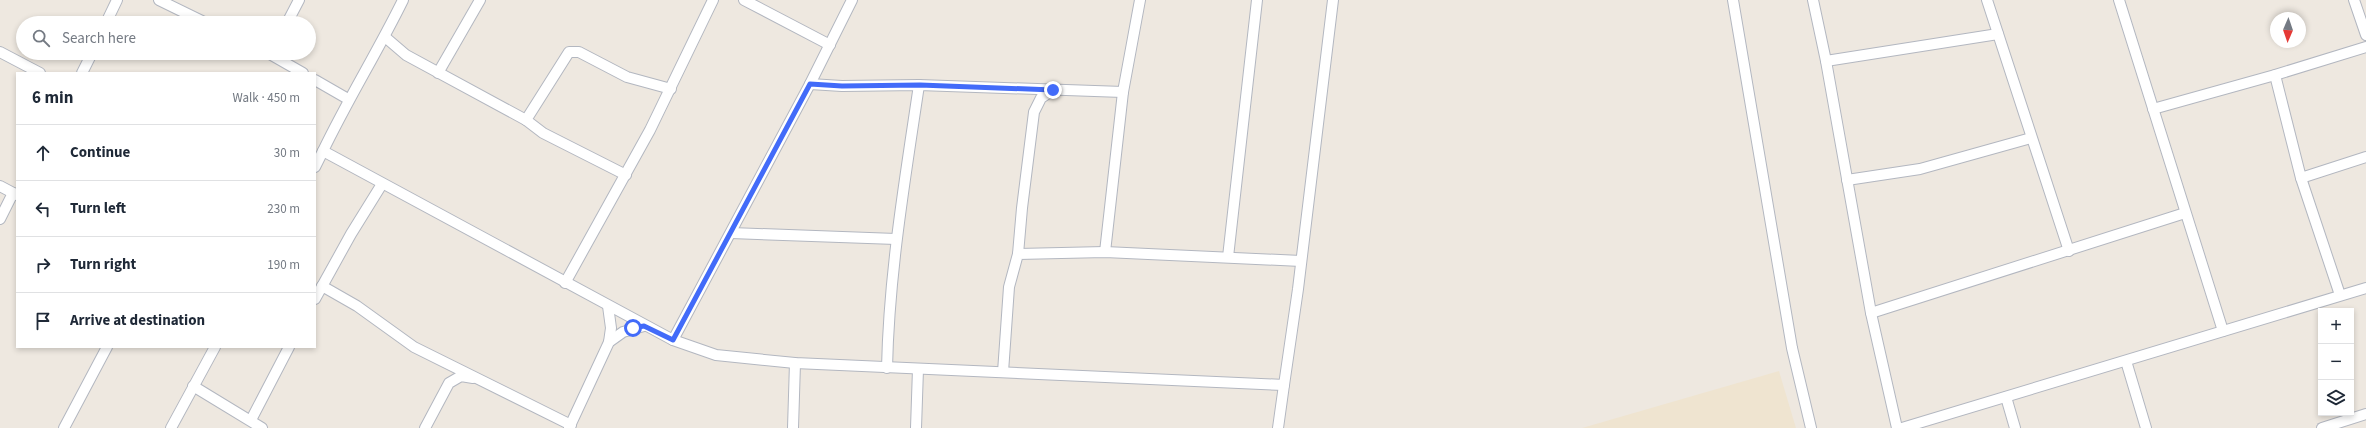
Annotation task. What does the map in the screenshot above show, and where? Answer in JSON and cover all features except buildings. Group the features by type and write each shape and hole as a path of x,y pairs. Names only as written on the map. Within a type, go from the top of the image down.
{"street":[{"path":"109,16 117,0"},
{"path":"159,0 192,16"},
{"path":"291,16 299,0"},
{"path":"316,165 348,99 385,37 403,0"},
{"path":"438,73 480,0"},
{"path":"565,283 626,175 671,89 713,0"},
{"path":"744,0 830,45"},
{"path":"673,340 810,84 852,0"},
{"path":"1105,252 1123,92 1140,0"},
{"path":"1228,257 1257,0"},
{"path":"1278,428 1301,261 1333,0"},
{"path":"1733,0 1792,348 1811,428"},
{"path":"1813,0 1826,61 1871,313 1897,428"},
{"path":"1987,0 2069,251"},
{"path":"2119,0 2223,331"},
{"path":"2354,0 2366,35"},
{"path":"1826,61 1998,34"},
{"path":"385,37 406,56 526,120 543,133 626,175"},
{"path":"2153,109 2275,75 2366,46"},
{"path":"0,52 38,72"},
{"path":"526,120 569,52 579,52 626,77 671,89"},
{"path":"82,72 88,60"},
{"path":"280,60 301,72"},
{"path":"2275,75 2301,178 2340,295"},
{"path":"316,81 348,99"},
{"path":"810,84 842,86 920,85 1123,92"},
{"path":"887,368 888,320 896,239 920,85"},
{"path":"1003,372 1009,287 1018,254 1034,112 1041,98 1053,90"},
{"path":"1847,180 1920,169 2031,138"},
{"path":"323,151 644,326 673,340 716,355 887,368 1284,385"},
{"path":"2301,178 2366,157"},
{"path":"316,297 351,234 382,184"},
{"path":"0,186 15,194 0,219"},
{"path":"1871,313 2185,213"},
{"path":"731,233 896,239"},
{"path":"1018,254 1105,252 1301,261"},
{"path":"322,286 357,306 414,347 485,380 570,426 609,342 611,328 608,306"},
{"path":"1902,428 2366,288"},
{"path":"609,342 623,332 644,326"},
{"path":"64,428 106,348"},
{"path":"171,428 214,348"},
{"path":"251,420 288,348"},
{"path":"2126,361 2146,428"},
{"path":"793,428 795,362"},
{"path":"916,428 918,369"},
{"path":"425,428 449,383 462,376 485,380"},
{"path":"193,386 262,428"},
{"path":"2006,397 2015,428"},
{"path":"2322,428 2366,414"}],"shaded area":[{"path":"1779,371 1796,428 1582,428"}],"route":[{"path":"633,328 644,326 673,340 810,84 842,86 920,85 1053,90"}]}
